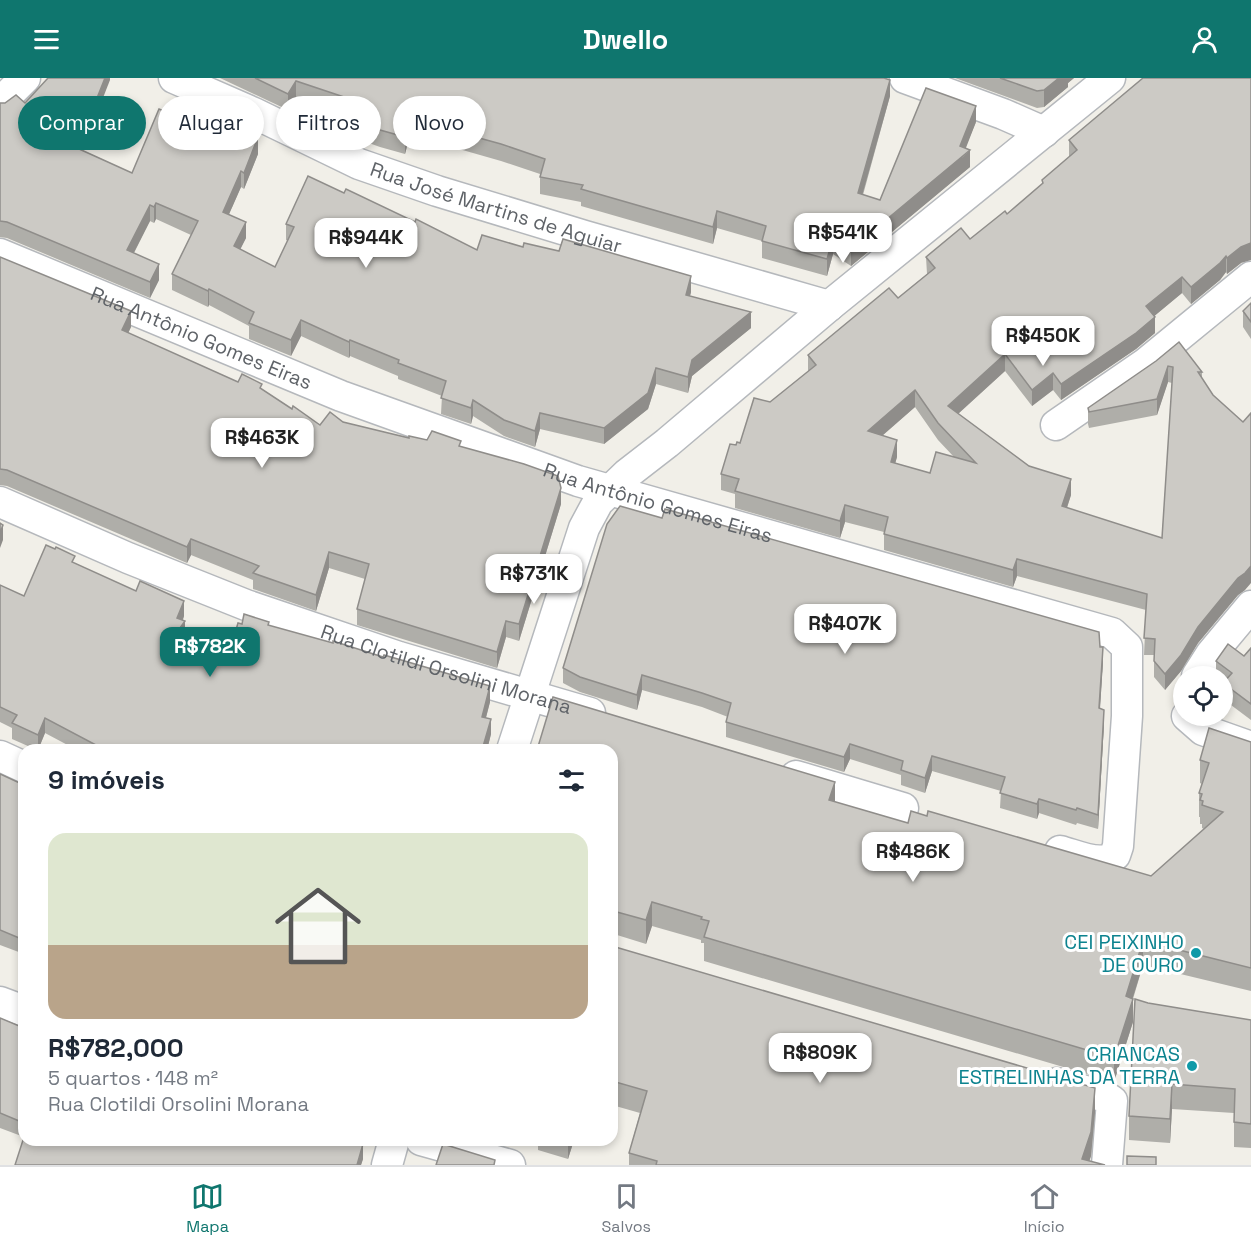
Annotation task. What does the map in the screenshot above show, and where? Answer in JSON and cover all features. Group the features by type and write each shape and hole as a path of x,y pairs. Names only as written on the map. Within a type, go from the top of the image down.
{"street":[{"path":"0,103 25,78"},
{"name":"Rua José Martins de Aguiar","path":"174,78 254,113 359,164 437,191 585,236 829,306"},
{"path":"905,78 1003,114 1044,132"},
{"path":"514,744 584,528 593,509 609,490 829,306 1110,78"},
{"name":"Rua Antônio Gomes Eiras","path":"0,254 341,396 578,481 1112,633 1127,647 1127,716 1118,846 1115,855 1105,861 1094,860 1037,844"},
{"path":"1056,425 1146,363 1251,277"},
{"name":"Rua Clotildi Orsolini Morana","path":"0,502 128,558 246,605 399,657 620,722"},
{"path":"1203,666 1251,606"},
{"path":"1198,726 1203,730 1251,747"},
{"path":"0,756 18,764"},
{"path":"767,767 903,808"},
{"path":"0,1002 18,1009"},
{"path":"1028,1074 1111,1100 1113,1106 1107,1165"},
{"path":"387,1165 392,1146"},
{"path":"442,1146 510,1165"}],"building":[{"path":"48,78 105,78 98,96 31,96"},
{"path":"255,78 884,78 890,80 858,193 880,200 926,88 976,106 960,146 970,150 851,249 833,238 827,259 762,241 766,226 717,211 713,227 581,189 583,185 540,177 545,159 486,140 486,96 393,96 393,134 381,130 381,96 341,96 296,81 288,94"},
{"path":"1000,78 1059,78 1044,90 1037,91"},
{"path":"1143,78 1251,78 1251,243 1241,247 1227,258 1226,256 1191,287 1182,277 1146,306 1155,317 1136,333 1061,384 1053,373 1032,390 1005,354 948,406 1029,466 1071,479 1062,506 1162,538 1173,367 1168,366 1157,399 1089,412 1088,408 1156,361 1179,342 1202,372 1198,372 1213,395 1243,422 1251,413 1251,566 1238,578 1198,627 1181,655 1165,674 1154,661 1155,639 1144,638 1147,594 1017,559 1013,570 884,534 888,517 845,505 840,521 735,491 739,479 721,474 730,444 740,443 754,398 770,402 816,365 808,355 889,288 898,298 935,268 926,257 961,228 970,239 1005,211 1007,214 1077,150 1069,140","holes":["915,390 938,423 976,463 936,452 930,473 891,462 897,440 868,431"]},
{"path":"16,95 18,97 18,150 81,150 132,173 142,150 146,150 146,140 158,111 158,150 253,150 244,173 241,171 223,212 246,222 234,246 275,267 294,227 286,224 308,176 344,193 346,189 415,222 416,219 477,250 482,235 523,247 524,243 559,251 563,239 691,276 686,295 751,312 692,360 688,377 656,368 648,393 604,428 540,413 535,431 504,420 473,400 471,408 441,398 446,381 398,363 399,360 350,340 349,342 301,320 291,340 249,323 254,312 209,289 208,291 172,274 198,221 156,203 154,207 150,205 127,250 159,264 150,282 0,221 0,103 5,103"},
{"path":"0,257 131,311 122,330 238,382 242,374 262,384 260,388 292,409 293,406 320,425 330,412 343,422 409,438 409,436 427,440 432,431 461,441 459,446 558,476 561,488 519,624 506,621 497,652 357,609 369,564 329,552 316,595 253,573 259,566 191,539 187,547 0,469"},
{"path":"1251,303 1251,322 1243,311"},
{"path":"620,506 662,518 665,509 1099,632 1100,647 1103,647 1099,708 1104,710 1098,815 1039,799 1037,804 1000,793 1005,777 932,756 925,778 901,770 903,761 850,744 844,757 726,722 731,703 642,675 637,695 580,677 563,668 607,524"},
{"path":"46,545 75,556 72,562 136,591 140,581 184,601 177,618 185,621 172,639 228,657 238,623 242,624 244,614 269,622 268,625 333,643 333,641 383,657 384,655 490,686 482,717 491,719 484,744 94,744 45,718 38,735 12,723 17,715 0,707 0,585 24,596"},
{"path":"1228,644 1244,656 1251,648 1251,704 1233,690 1233,666 1223,666 1216,661"},
{"path":"553,697 835,782 829,800 908,823 911,811 927,816 928,811 1151,876 1223,812 1202,805 1203,801 1200,800 1202,794 1199,793 1209,763 1200,760 1209,728 1251,742 1251,968 1143,941 1126,996 1133,999 1114,1058 704,937 709,921 652,902 646,920 618,912 618,744 539,744"},
{"path":"0,774 18,782 18,938 0,930"},
{"path":"618,948 1095,1088 1091,1132 1082,1159 1105,1165 656,1165 657,1161 629,1153 647,1091 618,1083"},
{"path":"1135,999 1251,1020 1251,1124 1234,1122 1235,1089 1172,1084 1170,1119 1129,1116"},
{"path":"0,1018 18,1026 18,1120 0,1113"},
{"path":"21,1146 362,1146 357,1165 15,1165"},
{"path":"442,1146 450,1146 495,1160 494,1165 436,1165"},
{"path":"1127,1156 1156,1157 1156,1165 1127,1165"}],"place":[{"name":"CEI PEIXINHO DE OURO","path":"1196,953"},
{"name":"CRIANCAS ESTRELINHAS DA TERRA","path":"1192,1066"}]}
